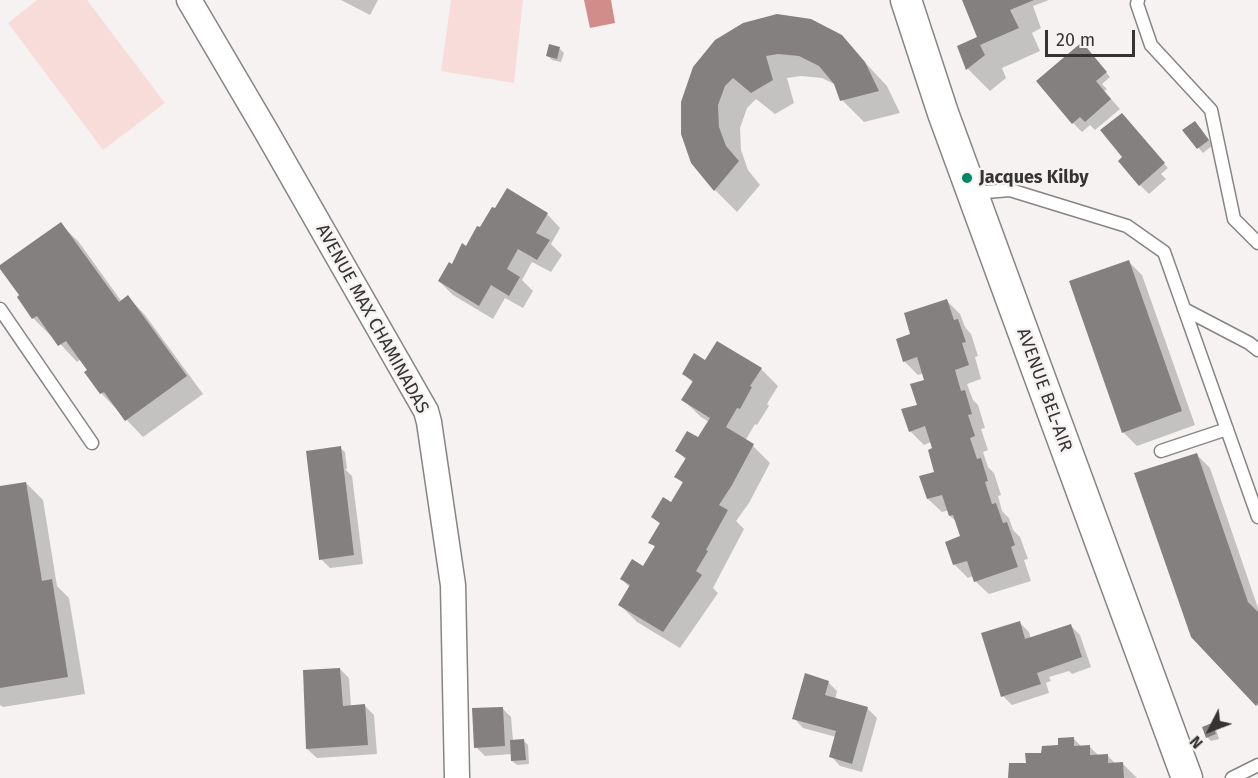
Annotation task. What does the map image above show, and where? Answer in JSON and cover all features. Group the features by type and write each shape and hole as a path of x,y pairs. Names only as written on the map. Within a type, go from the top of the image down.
{"street":[{"name":"AVENUE MAX CHAMINADAS","path":"189,0 261,120 426,411 453,585 457,778"},
{"name":"AVENUE BEL-AIR","path":"906,0 944,113 1187,778"}],"lane":[{"path":"1138,0 1137,4 1151,45 1212,110 1234,219 1258,243"},
{"path":"973,193 1010,190 1127,226 1164,252 1258,517"},
{"path":"0,309 92,443"},
{"path":"1184,309 1258,350"},
{"path":"1161,451 1227,429"},
{"path":"1232,778 1258,765"}],"shaded area":[{"path":"37,0 87,0 165,103 103,150 8,23"},
{"path":"451,0 523,0 514,83 441,71"},
{"path":"584,0 611,0 615,23 590,28"}],"building":[{"path":"962,0 1034,0 1010,10 1019,28 980,45 985,55 966,70 957,46 977,37"},
{"path":"777,14 811,19 842,35 865,62 879,91 840,101 834,84 819,66 799,56 778,54 766,56 773,80 751,93 733,78 725,86 718,105 719,127 726,146 739,161 714,191 691,163 681,134 681,102 693,67 715,40 743,23"},
{"path":"1082,42 1107,72 1096,81 1111,99 1085,122 1080,117 1072,124 1036,81"},
{"path":"549,44 560,47 557,59 546,56"},
{"path":"1122,113 1165,163 1139,186 1118,161 1122,157 1100,130"},
{"path":"1195,121 1209,140 1197,149 1182,130"},
{"path":"507,188 548,213 536,233 550,240 537,260 518,249 507,269 520,277 509,296 491,285 479,306 438,281 449,262 452,264 462,243 466,246 477,226 480,227 492,207 495,208"},
{"path":"61,222 119,302 128,295 187,376 125,421 104,392 100,394 84,372 87,370 66,341 58,346 37,316 32,319 17,297 19,295 0,269 0,265"},
{"path":"1129,260 1182,411 1122,433 1069,281"},
{"path":"947,299 954,320 958,319 966,342 962,343 969,365 955,370 961,391 965,390 972,414 968,415 975,436 970,438 977,459 981,458 992,504 996,503 1003,523 1007,522 1015,545 1011,547 1018,567 974,582 967,561 953,565 945,542 960,536 953,515 949,516 942,495 927,499 919,476 934,472 928,450 932,448 925,426 909,432 901,409 917,405 910,384 924,380 917,357 903,362 896,339 910,334 904,313"},
{"path":"717,341 762,368 750,386 752,387 740,409 737,408 726,427 754,444 719,505 728,510 696,571 702,575 663,632 618,605 630,585 620,579 632,559 643,566 655,546 648,543 660,523 651,517 663,497 671,502 683,482 674,477 686,458 675,451 687,431 698,437 710,418 681,400 693,381 682,374 694,353 705,360"},
{"path":"341,446 354,555 319,560 306,451"},
{"path":"1197,453 1248,602 1258,612 1258,703 1256,706 1191,637 1134,473"},
{"path":"26,482 42,581 52,579 68,677 0,688 0,486"},
{"path":"1020,621 1025,639 1071,624 1082,657 1037,673 1041,684 1001,697 981,633"},
{"path":"340,668 343,706 365,704 368,745 306,749 303,670"},
{"path":"805,673 829,681 825,695 868,707 852,764 829,757 836,731 792,719"},
{"path":"503,707 505,746 474,748 472,708"},
{"path":"1212,723 1216,734 1206,738 1202,727"},
{"path":"1074,737 1074,746 1090,745 1090,755 1108,754 1108,763 1123,762 1124,778 1008,778 1009,763 1026,763 1025,753 1041,753 1042,746 1058,745 1058,738"},
{"path":"524,739 526,760 511,761 510,740"}],"place":[{"name":"Jacques Kilby","path":"967,178"}]}
